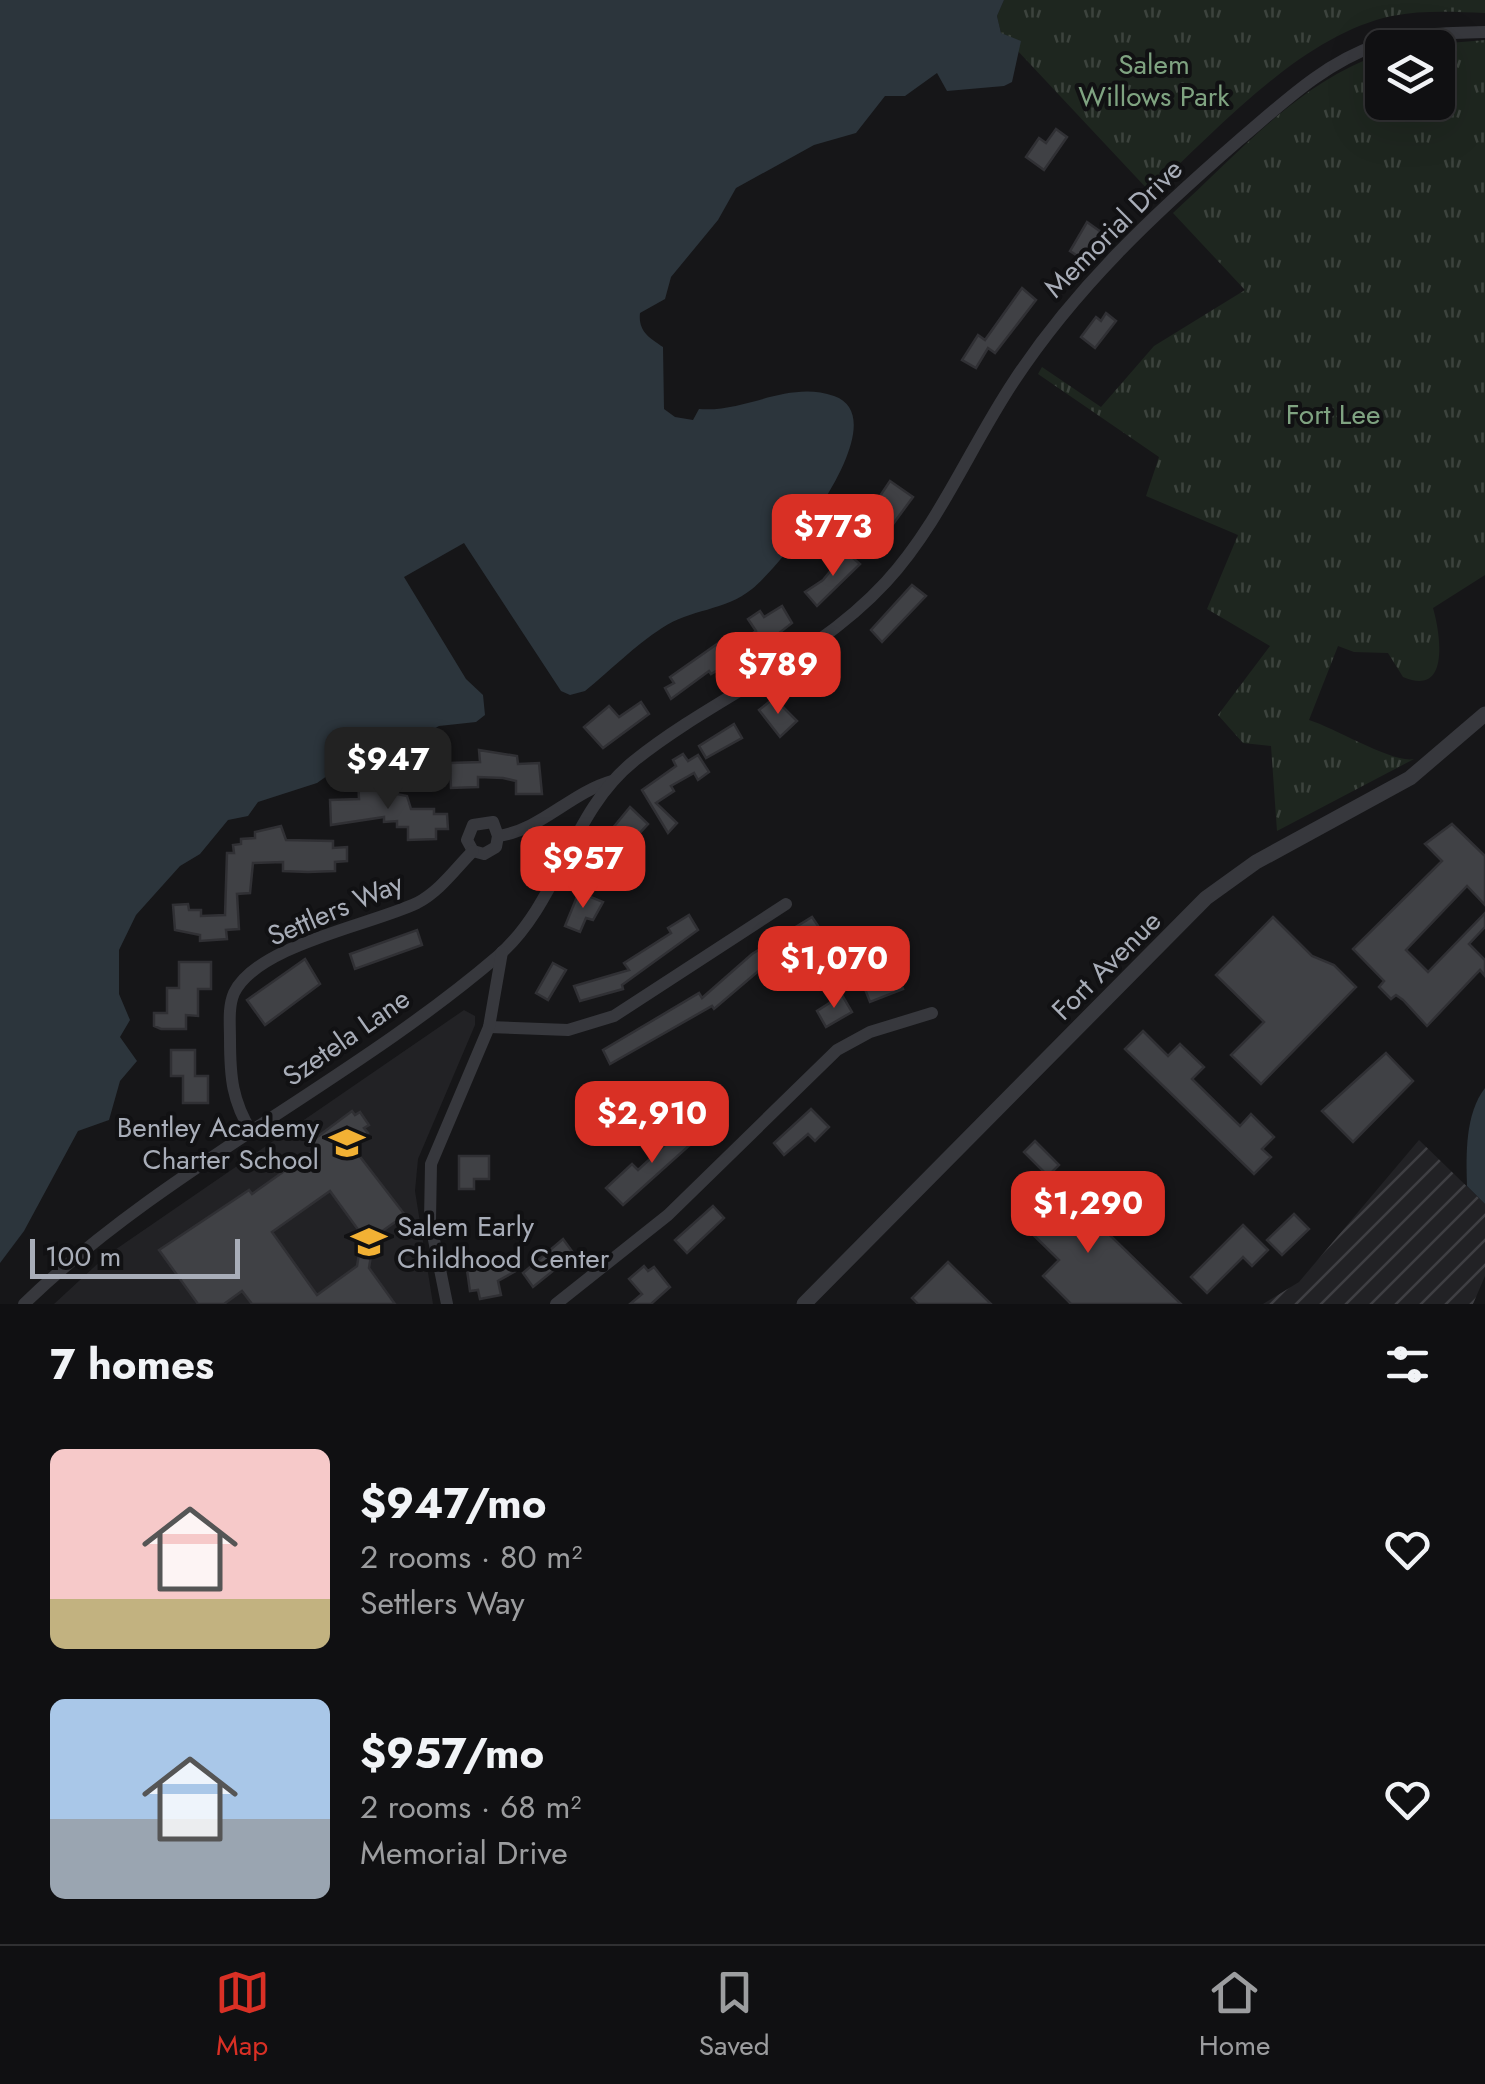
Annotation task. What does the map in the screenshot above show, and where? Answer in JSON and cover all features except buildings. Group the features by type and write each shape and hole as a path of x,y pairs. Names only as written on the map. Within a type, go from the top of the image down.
{"street":[{"name":"Memorial Drive","path":"447,1304 430,1220 432,1164 489,1027 502,952 541,904 584,820 612,781 649,750 820,642 885,583 922,536 1010,386 1068,307 1132,236 1256,126 1323,72 1366,49 1416,36 1485,32"},
{"name":"Fort Avenue","path":"804,1304 1206,898 1268,855 1410,778 1485,714"},
{"name":"Settlers Way","path":"498,836 519,834 585,789 612,781"},
{"name":"Settlers Way","path":"252,1133 238,1110 230,1084 230,1008 238,987 296,946 417,902 442,885 472,851 491,851 498,836 493,822 473,825 467,840 472,851"},
{"path":"489,1027 568,1030 614,1016 786,904"},
{"name":"Szetela Lane","path":"24,1304 99,1240 502,952"},
{"path":"556,1304 668,1215 837,1050 870,1032 932,1012"}],"shaded area":[{"path":"0,0 1004,0 997,16 1001,33 1021,41 1012,82 947,91 937,73 905,96 885,96 856,133 814,145 736,188 718,220 671,277 665,299 640,313 643,329 663,347 664,409 675,417 693,420 699,409 800,392 834,396 851,410 853,432 845,461 829,492 787,552 742,596 662,628 585,691 570,695 561,691 464,543 404,577 466,679 483,695 485,715 476,722 439,726 403,746 364,750 317,783 258,802 248,816 228,820 200,854 180,866 136,915 119,950 119,994 130,1020 120,1037 137,1061 120,1081 109,1120 78,1131 24,1231 0,1263"},
{"name":"Bentley Academy Charter School","path":"464,1010 475,1016 475,1025 418,1159 415,1191 433,1304 54,1304 106,1256"},
{"path":"1485,1088 1485,1204 1467,1186 1467,1161 1470,1122"},
{"path":"1419,1140 1485,1204 1485,1276 1473,1304 1263,1304 1299,1282"}],"green space":[{"name":"Salem Willows Park","path":"1004,0 1485,0 1485,13 1392,16 1325,43 1262,88 1150,192 1001,33 997,16"},
{"name":"Fort Lee","path":"1485,40 1485,575 1433,608 1439,659 1429,678 1418,681 1403,677 1388,653 1354,652 1338,646 1309,720 1379,751 1414,759 1277,831 1271,746 1243,743 1218,715 1270,646 1207,609 1238,535 1146,496 1159,457 1038,374 1042,367 1101,407 1154,346 1245,290 1173,213 1296,101 1365,61 1365,120 1455,120 1455,43"}],"place":[{"name":"Bentley Academy Charter School","path":"347,1143"},
{"name":"Salem Early Childhood Center","path":"369,1242"}]}
